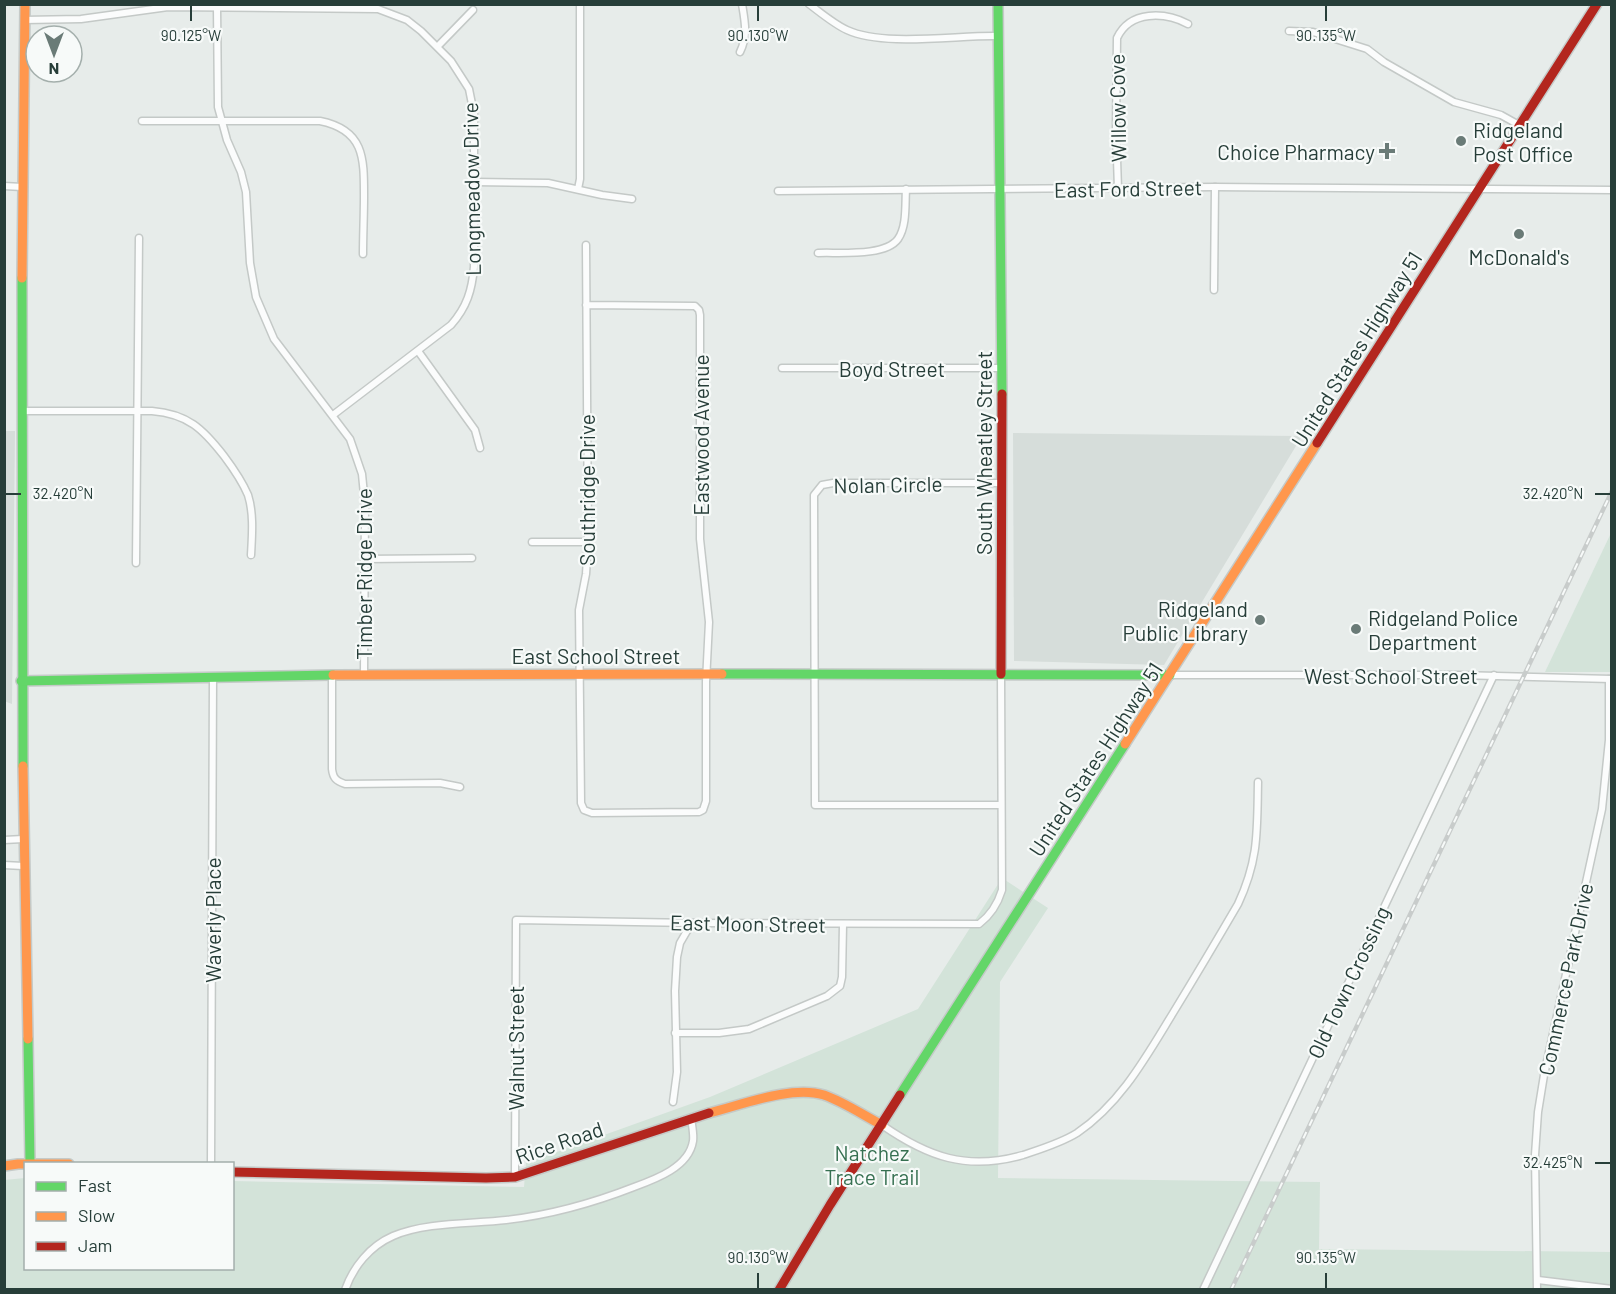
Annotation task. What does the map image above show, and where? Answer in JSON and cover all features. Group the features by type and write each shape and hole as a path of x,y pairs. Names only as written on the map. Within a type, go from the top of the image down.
{"street":[{"path":"25,4 22,187 21,681 30,1162"},
{"path":"578,189 580,179 580,4"},
{"path":"740,52 744,44 746,28 742,4"},
{"path":"809,4 846,30 867,37 890,39 998,36"},
{"name":"South Wheatley Street","path":"980,924 999,900 1002,890 1002,368 998,4"},
{"name":"United States Highway 51","path":"779,1290 830,1205 1597,4"},
{"name":"Longmeadow Drive","path":"24,20 81,19 168,7 378,9 407,20 438,46 462,76 472,102 474,267 471,290 460,314 451,325 333,415"},
{"name":"Timber Ridge Drive","path":"216,7 220,121 241,172 246,192 252,278 260,309 274,339 350,439 362,474 365,505 364,674"},
{"path":"438,46 473,9"},
{"name":"Willow Cove","path":"1118,189 1117,38 1127,23 1146,16 1174,16 1188,24"},
{"path":"1289,31 1313,32 1368,49 1384,62 1454,102 1501,115 1519,125"},
{"path":"142,121 320,121 331,123 348,133 359,147 364,166 363,254"},
{"path":"474,183 541,183 632,199"},
{"path":"4,186 22,187"},
{"path":"1214,290 1215,187"},
{"name":"East Ford Street","path":"778,190 1215,187 1611,190"},
{"path":"818,253 871,252 889,248 898,239 904,223 906,189"},
{"path":"136,563 139,238"},
{"name":"Southridge Drive","path":"586,245 588,542 587,567 579,610 581,802 584,810 592,813 695,813 703,810 706,801 707,674"},
{"name":"Eastwood Avenue","path":"586,305 695,306 699,310 700,539 709,622 707,674"},
{"path":"418,351 475,430 480,448"},
{"name":"Boyd Street","path":"782,368 1002,368"},
{"path":"22,411 168,413 205,432 235,470 248,496 252,527 251,555"},
{"name":"Nolan Circle","path":"816,674 814,495 822,485 833,483 1001,483"},
{"path":"532,542 588,542"},
{"path":"365,559 472,558"},
{"path":"332,674 332,769 333,775 339,782 345,784 440,783 460,787"},
{"name":"East School Street","path":"21,681 332,674 1170,675"},
{"path":"816,674 815,805 1001,805"},
{"name":"West School Street","path":"1170,675 1494,675 1610,679"},
{"name":"Old Town Crossing","path":"1203,1290 1494,675"},
{"name":"Waverly Place","path":"211,1162 213,677"},
{"name":"Commerce Park Drive","path":"1537,1290 1534,1187 1538,1112 1602,809 1609,740 1610,679"},
{"path":"882,1125 908,1143 948,1159 981,1162 1007,1159 1047,1147 1077,1133 1099,1115 1116,1099 1136,1073 1239,904 1256,853 1258,782"},
{"path":"4,840 23,839"},
{"path":"4,865 23,866"},
{"name":"East Moon Street","path":"516,920 980,924"},
{"name":"Walnut Street","path":"515,1177 516,920"},
{"path":"673,1102 677,1072 675,1033 677,957 680,943 694,923"},
{"path":"675,1033 719,1033 749,1029 827,996 840,986 843,978 843,924"},
{"name":"Rice Road","path":"234,1172 515,1177 691,1118 774,1096 801,1092 814,1093 836,1100 882,1125"},
{"path":"345,1290 355,1269 367,1255 380,1244 398,1234 423,1228 507,1220 555,1212 615,1194 669,1171 684,1160 692,1146 694,1138 691,1118"},
{"path":"4,1166 24,1164"},
{"path":"1538,1280 1611,1289"}],"shaded area":[{"path":"4,431 15,431 12,704 4,701"},
{"path":"1013,433 1302,436 1164,665 1014,661"}],"green space":[{"path":"1611,533 1611,672 1545,672"},
{"name":"Natchez Trace Trail","path":"1002,878 1048,908 1000,982 998,1178 1320,1182 1319,1249 1611,1252 1611,1289 5,1289 4,1180 24,1178 24,1270 234,1270 234,1181 524,1187 526,1163 710,1097 918,1009"}],"railway":[{"path":"1231,1290 1612,491"}],"traffic: fast":[{"path":"998,4 1002,394"},
{"path":"22,278 23,766"},
{"path":"722,674 1170,675"},
{"path":"21,681 333,675"},
{"path":"900,1095 1125,744"},
{"path":"28,1039 30,1162"}],"traffic: slow":[{"path":"22,278 25,4"},
{"path":"1125,744 1317,443"},
{"path":"333,675 722,674"},
{"path":"23,766 28,1039"},
{"path":"709,1113 767,1097 797,1092 824,1095 882,1125"},
{"path":"4,1166 24,1164"}],"traffic: jam":[{"path":"1317,443 1597,4"},
{"path":"1001,674 1002,394"},
{"path":"779,1290 900,1095"},
{"path":"234,1172 515,1177 709,1113"}],"place":[{"name":"Ridgeland Post Office","path":"1461,141"},
{"name":"Choice Pharmacy","path":"1387,151"},
{"name":"McDonald's","path":"1519,234"},
{"name":"Ridgeland Public Library","path":"1260,620"},
{"name":"Ridgeland Police Department","path":"1356,629"}]}
